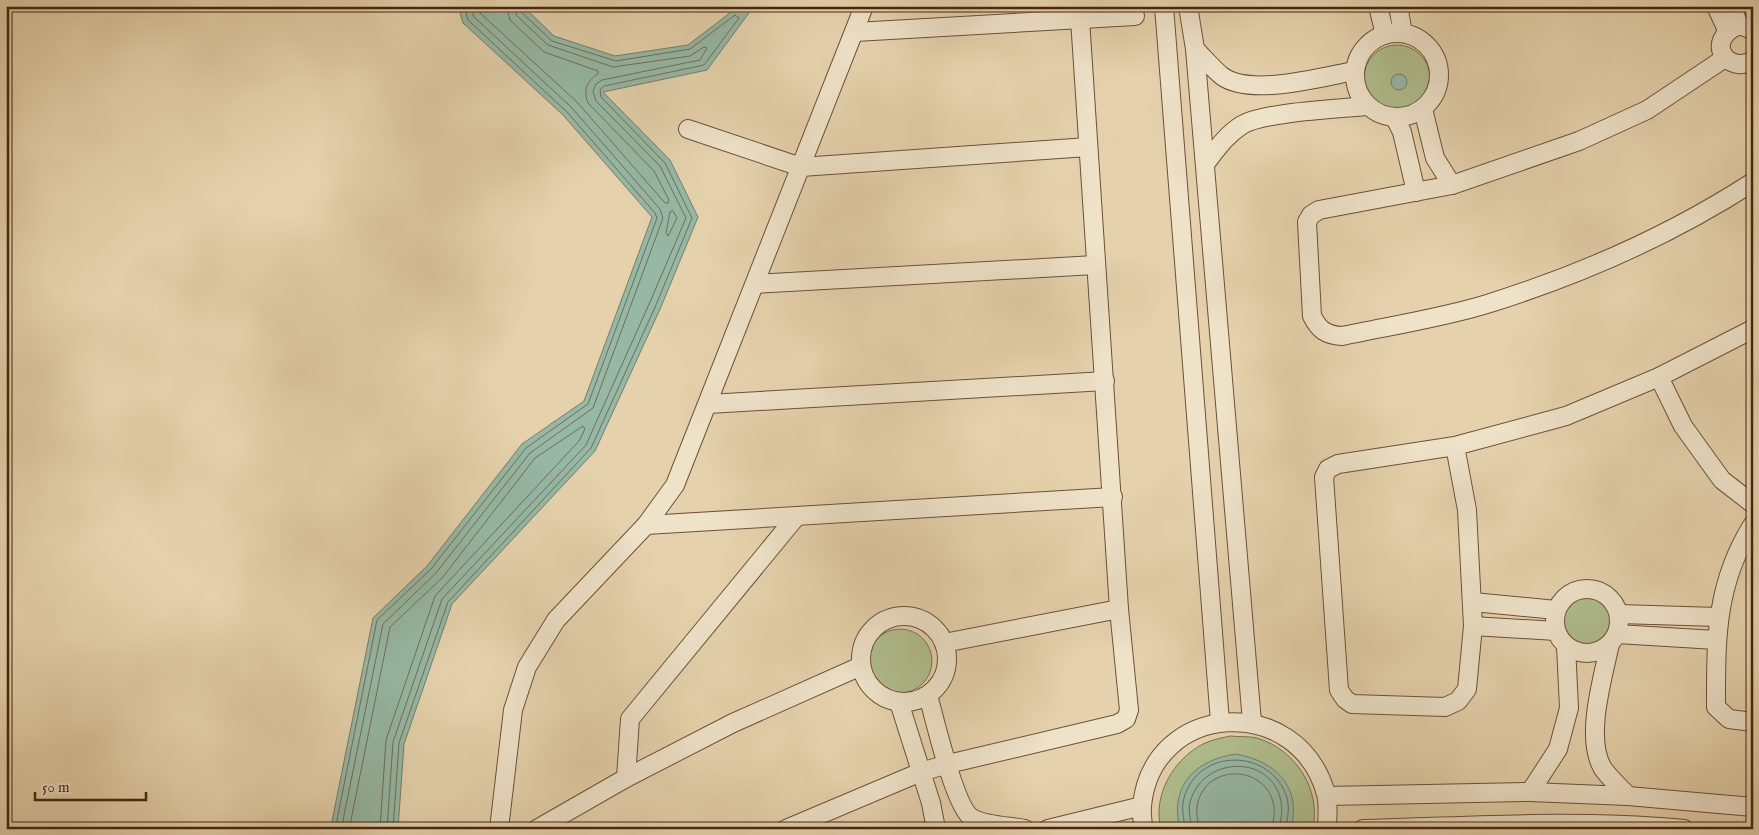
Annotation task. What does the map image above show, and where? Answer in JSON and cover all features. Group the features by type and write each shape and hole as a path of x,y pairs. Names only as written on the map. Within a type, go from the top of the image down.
{"street":[{"path":"498,829 513,710 527,667 556,620 646,525 676,485 864,6"},
{"path":"1164,6 1220,722"},
{"path":"1188,6 1195,49 1252,722"},
{"path":"1378,6 1385,35"},
{"path":"1398,6 1403,34"},
{"path":"1716,6 1740,28"},
{"path":"1731,6 1740,28"},
{"path":"855,32 1134,16"},
{"path":"786,829 921,772 1117,724 1126,719 1129,710 1119,609 1080,19"},
{"path":"1740,28 1722,38 1721,49 1725,58 1735,64 1751,66"},
{"path":"1403,34 1418,39 1430,49 1438,63 1439,79 1435,94 1423,109 1410,116 1395,118 1380,114 1367,106 1359,96 1355,84 1354,71 1364,48 1373,40 1385,35 1403,34"},
{"path":"1195,49 1223,77 1241,84 1266,85 1354,71"},
{"path":"1725,58 1648,110 1579,141 1452,185 1319,210 1311,215 1307,222 1312,316 1318,329 1330,335 1342,336 1486,304 1579,271 1667,232 1753,182"},
{"path":"1205,164 1227,136 1243,124 1264,118 1367,106"},
{"path":"1423,109 1435,158 1452,185"},
{"path":"1395,118 1402,132 1416,192"},
{"path":"688,129 801,167 1088,147"},
{"path":"755,284 1095,265"},
{"path":"1455,446 1467,510 1473,602 1473,626 1467,689 1458,701 1445,706 1352,704 1345,699 1339,690 1324,478 1328,469 1338,464 1455,446 1566,416 1659,377 1753,329"},
{"path":"1659,377 1683,426 1722,480 1753,504"},
{"path":"708,404 1104,381"},
{"path":"646,525 1113,498"},
{"path":"626,778 630,719 796,517"},
{"path":"1753,524 1745,537 1725,582 1718,617 1716,640 1716,708 1729,719 1753,722"},
{"path":"1530,792 1558,749 1569,708 1561,639 1554,620 1556,610 1569,594 1589,589 1608,596 1619,614 1597,701 1595,740 1602,767 1628,796"},
{"path":"1473,602 1556,610"},
{"path":"944,643 1119,609"},
{"path":"1619,614 1718,617"},
{"path":"899,616 913,617 926,622 937,631 944,643 947,657 945,672 939,685 928,695 914,701 899,702 886,698 874,691 866,680 861,666 861,652 865,639 874,628 885,620 899,616"},
{"path":"1473,626 1561,639 1574,651 1593,653 1614,639 1716,640"},
{"path":"537,829 626,778 733,723 861,666"},
{"path":"928,695 948,764 965,812 972,818 1025,829"},
{"path":"899,702 934,814 936,829"},
{"path":"1144,829 1142,806 1149,776 1166,751 1191,732 1220,722 1252,722 1286,736 1312,762 1327,796 1327,829"},
{"path":"1327,796 1530,792 1628,796 1753,806"},
{"path":"1048,829 1142,806"},
{"path":"1362,829 1447,827 1513,822 1643,825 1684,829"}],"shaded area":[{"path":"1397,45 1410,48 1420,55 1427,65 1430,78 1427,91 1420,101 1410,108 1397,111 1384,108 1374,101 1367,91 1364,78 1367,65 1374,55 1384,48"},
{"path":"1587,597 1596,599 1604,604 1609,612 1611,621 1609,630 1604,638 1596,643 1587,645 1578,643 1570,638 1565,630 1563,621 1565,612 1570,604 1578,599"},
{"path":"900,629 918,635 926,643 932,661 926,679 918,687 900,693 882,687 874,679 868,661 874,643 882,635"},
{"path":"1230,736 1257,738 1271,744 1294,762 1303,773 1313,800 1313,829 1161,829 1160,803 1168,779 1175,769 1183,759 1203,744"}],"water":[{"path":"458,6 523,6 554,36 615,56 688,45 739,6 754,6 707,70 603,92 670,160 698,217 661,307 595,451 452,604 404,744 398,829 333,829 332,821 373,618 427,566 522,444 584,401 652,217 563,115 463,23"},
{"path":"1396,74 1402,74 1407,79 1405,88 1396,90 1391,85 1391,79"},
{"path":"1236,754 1250,757 1263,763 1282,778 1289,788 1293,800 1291,829 1180,829 1178,800 1188,778 1208,762"}]}
